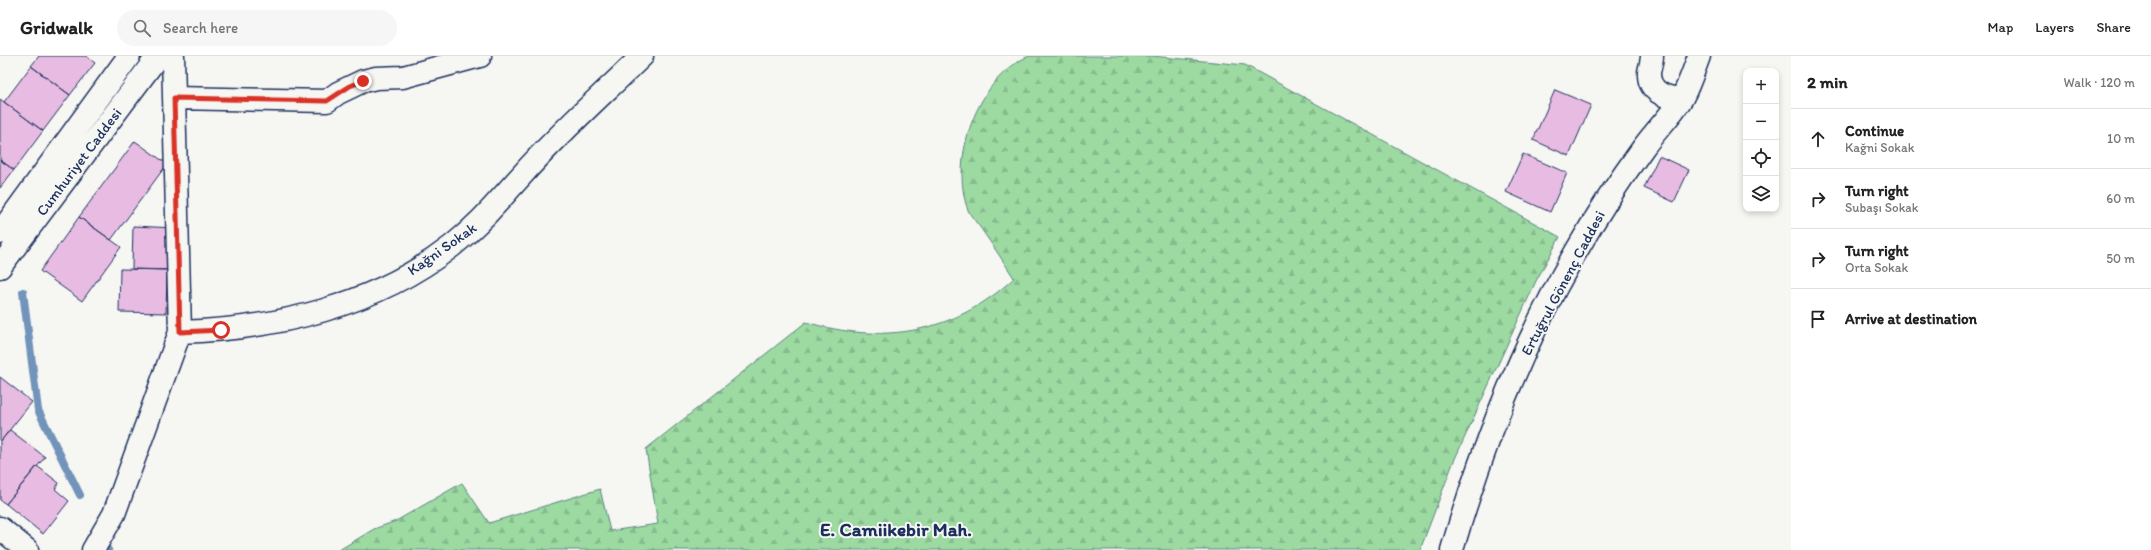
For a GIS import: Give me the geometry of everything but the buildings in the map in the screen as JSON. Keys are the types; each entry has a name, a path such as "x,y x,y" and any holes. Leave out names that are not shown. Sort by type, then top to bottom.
{"street":[{"name":"Cumhuriyet Caddesi","path":"0,233 129,56"},
{"name":"Cumhuriyet Caddesi","path":"0,267 158,56"},
{"path":"93,550 114,514 180,332 173,56"},
{"path":"174,98 327,101 350,86 363,81 376,78 403,77 480,56"},
{"name":"Kağni Sokak","path":"180,332 234,329 301,317 364,296 423,265 451,246 477,225 501,201 522,175 642,56"},
{"path":"1652,56 1649,77 1655,91 1672,99 1682,98"},
{"name":"Ertuğrul Gönenç Caddesi","path":"1452,550 1479,467 1500,411 1524,353 1548,304 1574,255 1607,201 1643,148 1682,98 1700,56"},
{"path":"0,528 27,550"}],"green space":[{"path":"1029,56 1152,56 1245,65 1560,237 1536,281 1453,463 1420,550 339,550 374,529 396,521 462,483 489,523 600,489 610,531 658,524 646,449 806,322 835,329 863,333 890,333 916,330 942,323 967,312 991,297 1014,278 968,210 963,190 962,168 965,145 972,122 982,101 995,82 1011,67"}],"waterway":[{"path":"23,292 38,410 80,495"}],"district":[{"name":"E. Camiikebir Mah.","path":"896,529"}],"route":[{"path":"221,330 180,332 174,98 327,101 350,86 363,81"}]}
